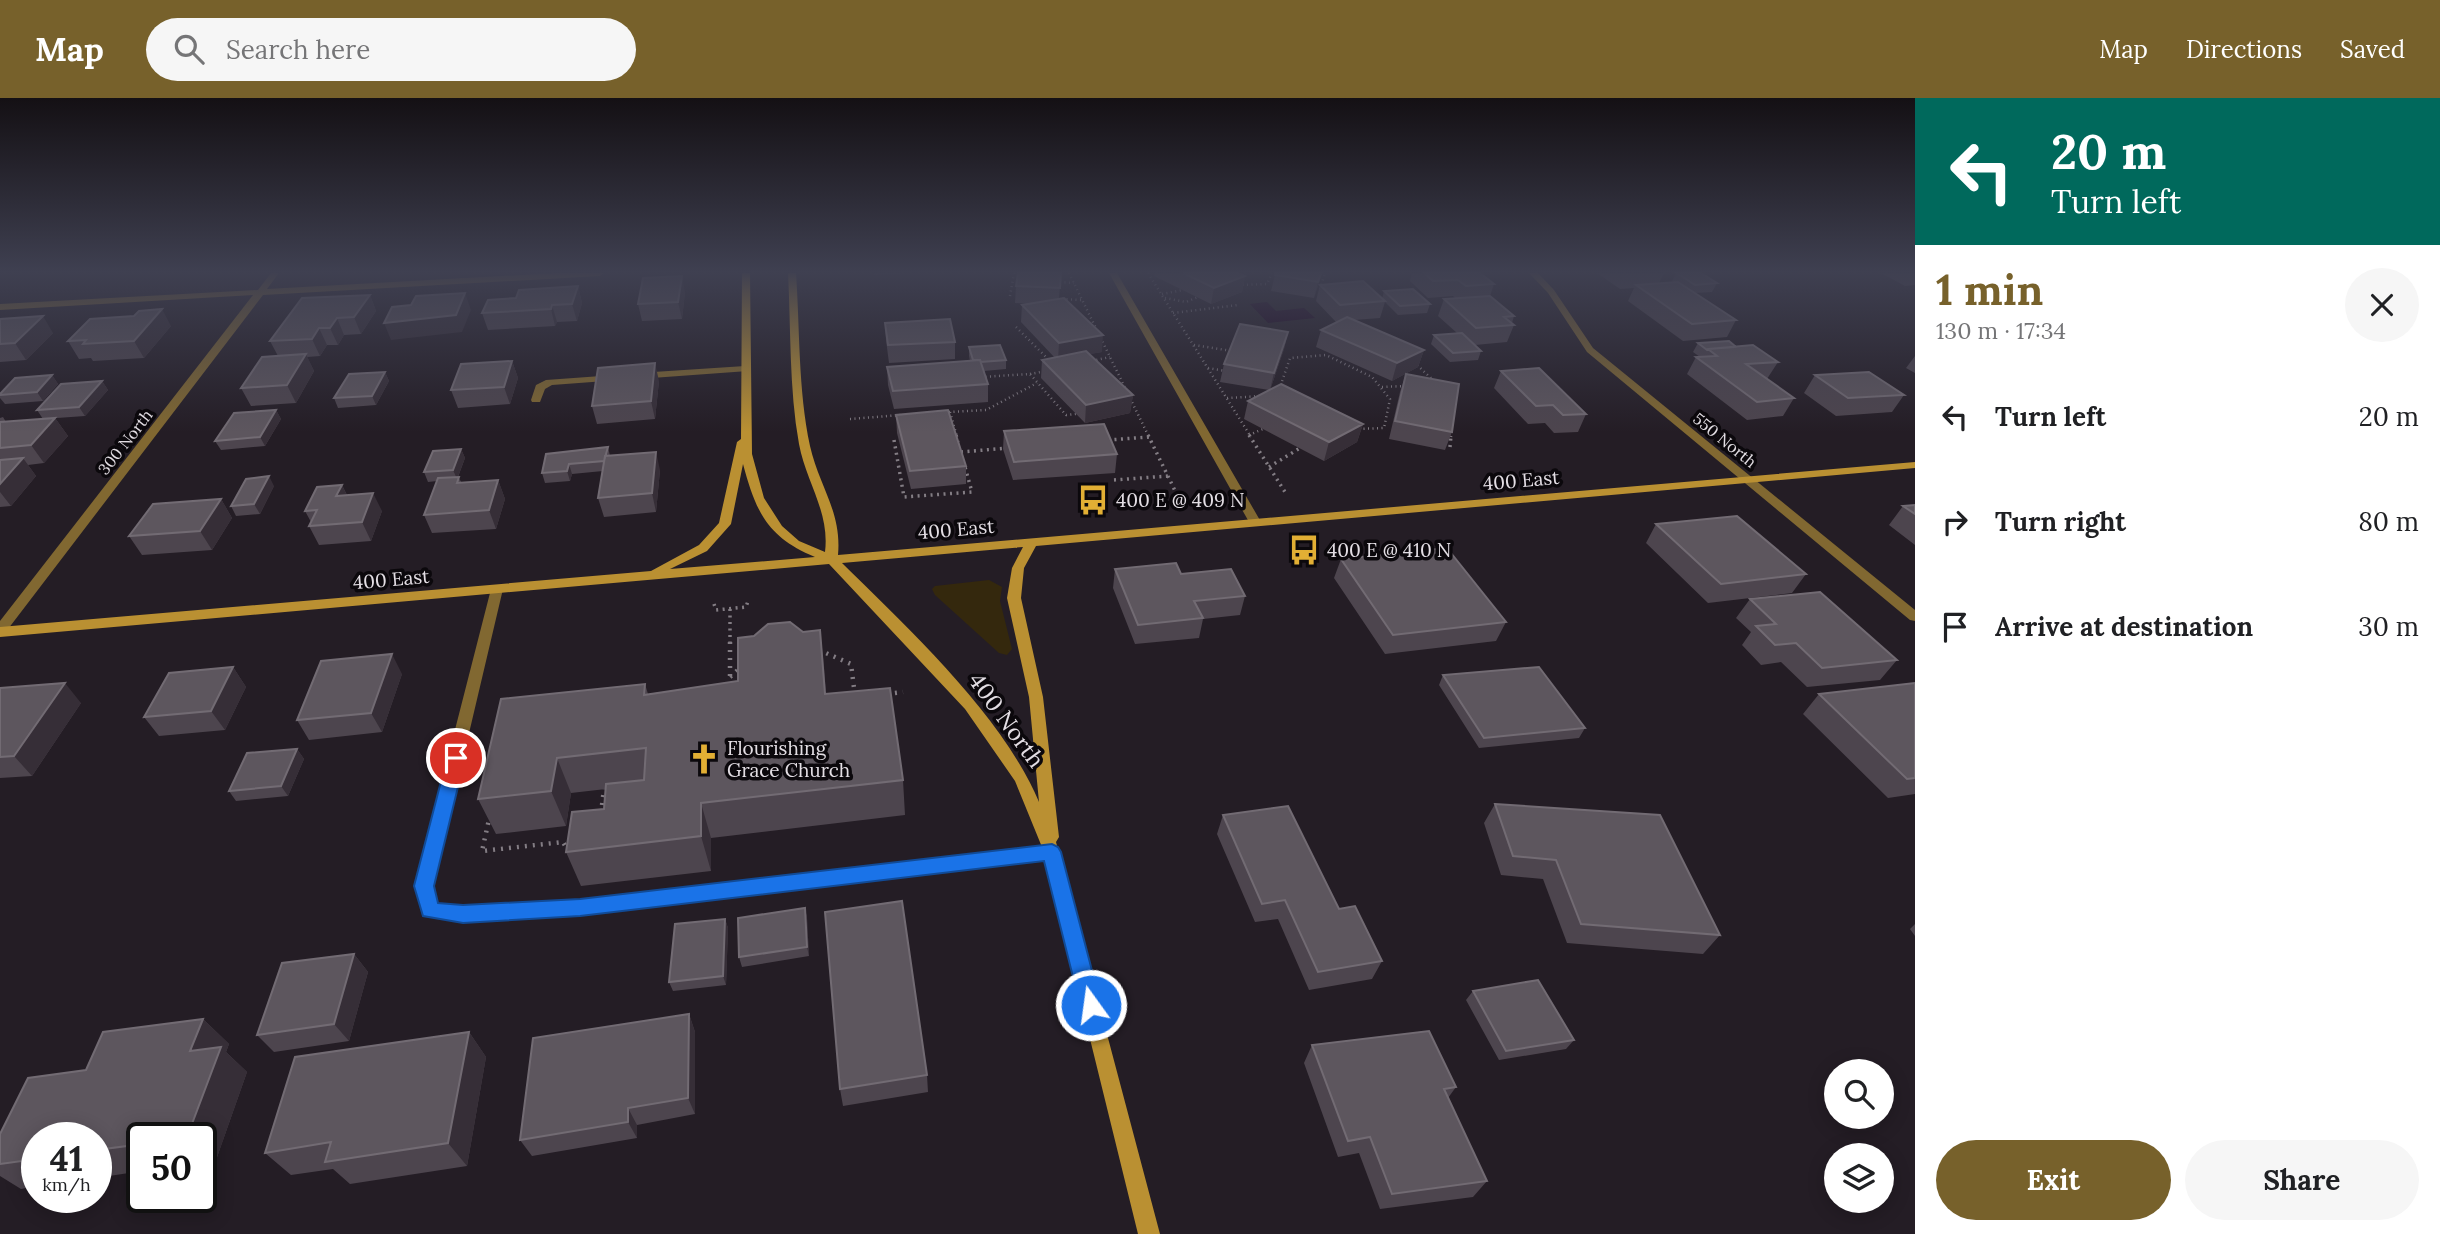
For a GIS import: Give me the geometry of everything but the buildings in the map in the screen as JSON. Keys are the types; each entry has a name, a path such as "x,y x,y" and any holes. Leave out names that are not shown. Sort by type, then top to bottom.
{"main road":[{"name":"400 North","path":"745,326 745,435 749,474 771,523 795,544 831,559 961,695 996,739 1022,779 1052,852 1149,1234"},
{"path":"796,326 803,431 812,472 833,518 835,538 831,559"},
{"path":"639,577 684,559 703,548 720,530 729,512 734,468 745,435"},
{"name":"400 East","path":"0,631 1915,465"},
{"path":"1032,542 1017,568 1014,598 1041,730 1052,852"}],"street":[{"name":"300 North","path":"0,631 234,326"},
{"path":"1143,326 1255,522"},
{"name":"550 North","path":"1572,326 1590,350 1915,617"},
{"path":"536,400 540,387 550,382 745,369"},
{"path":"497,589 424,886 430,910 463,914 580,908 1052,852"}],"path":[{"path":"1095,326 1180,500"},
{"path":"1182,326 1285,492"},
{"path":"980,377 1058,368 1016,327"},
{"path":"1093,343 1102,341"},
{"path":"1194,345 1233,351"},
{"path":"1275,395 1287,394 1281,384 1290,358 1326,355 1372,377 1390,399 1384,428 1356,429"},
{"path":"1084,363 1110,357"},
{"path":"1405,358 1417,364 1436,384 1422,384"},
{"path":"1208,368 1225,371"},
{"path":"1030,373 1066,415 1076,414"},
{"path":"938,413 986,410 1037,383"},
{"path":"1381,387 1408,385"},
{"path":"1227,398 1263,396"},
{"path":"894,440 904,497 972,492 950,412"},
{"path":"850,419 913,415"},
{"path":"1450,446 1452,425"},
{"path":"1250,435 1263,429"},
{"path":"1095,441 1149,437"},
{"path":"961,452 1015,447"},
{"path":"1269,467 1300,448"},
{"path":"1114,480 1168,476"},
{"path":"714,604 716,610 730,609 746,607 748,601"},
{"path":"730,609 730,690"},
{"path":"815,648 851,664 855,697"},
{"path":"730,677 748,661"},
{"path":"879,695 903,692"},
{"path":"845,699 867,696"},
{"path":"600,825 604,789"},
{"path":"491,813 482,851 575,840"},
{"path":"564,842 576,865"}],"shaded area":[{"path":"989,580 1002,587 1000,601 1012,649 1007,655 999,653 935,595 932,589 935,586"}],"place":[{"name":"400 E @ 409 N","path":"1093,500"},
{"name":"400 E @ 410 N","path":"1304,550"},
{"name":"Flourishing Grace Church","path":"704,759"}],"route":[{"path":"456,758 424,886 430,910 463,914 580,908 992,857 1052,852 1091,1005"}]}
